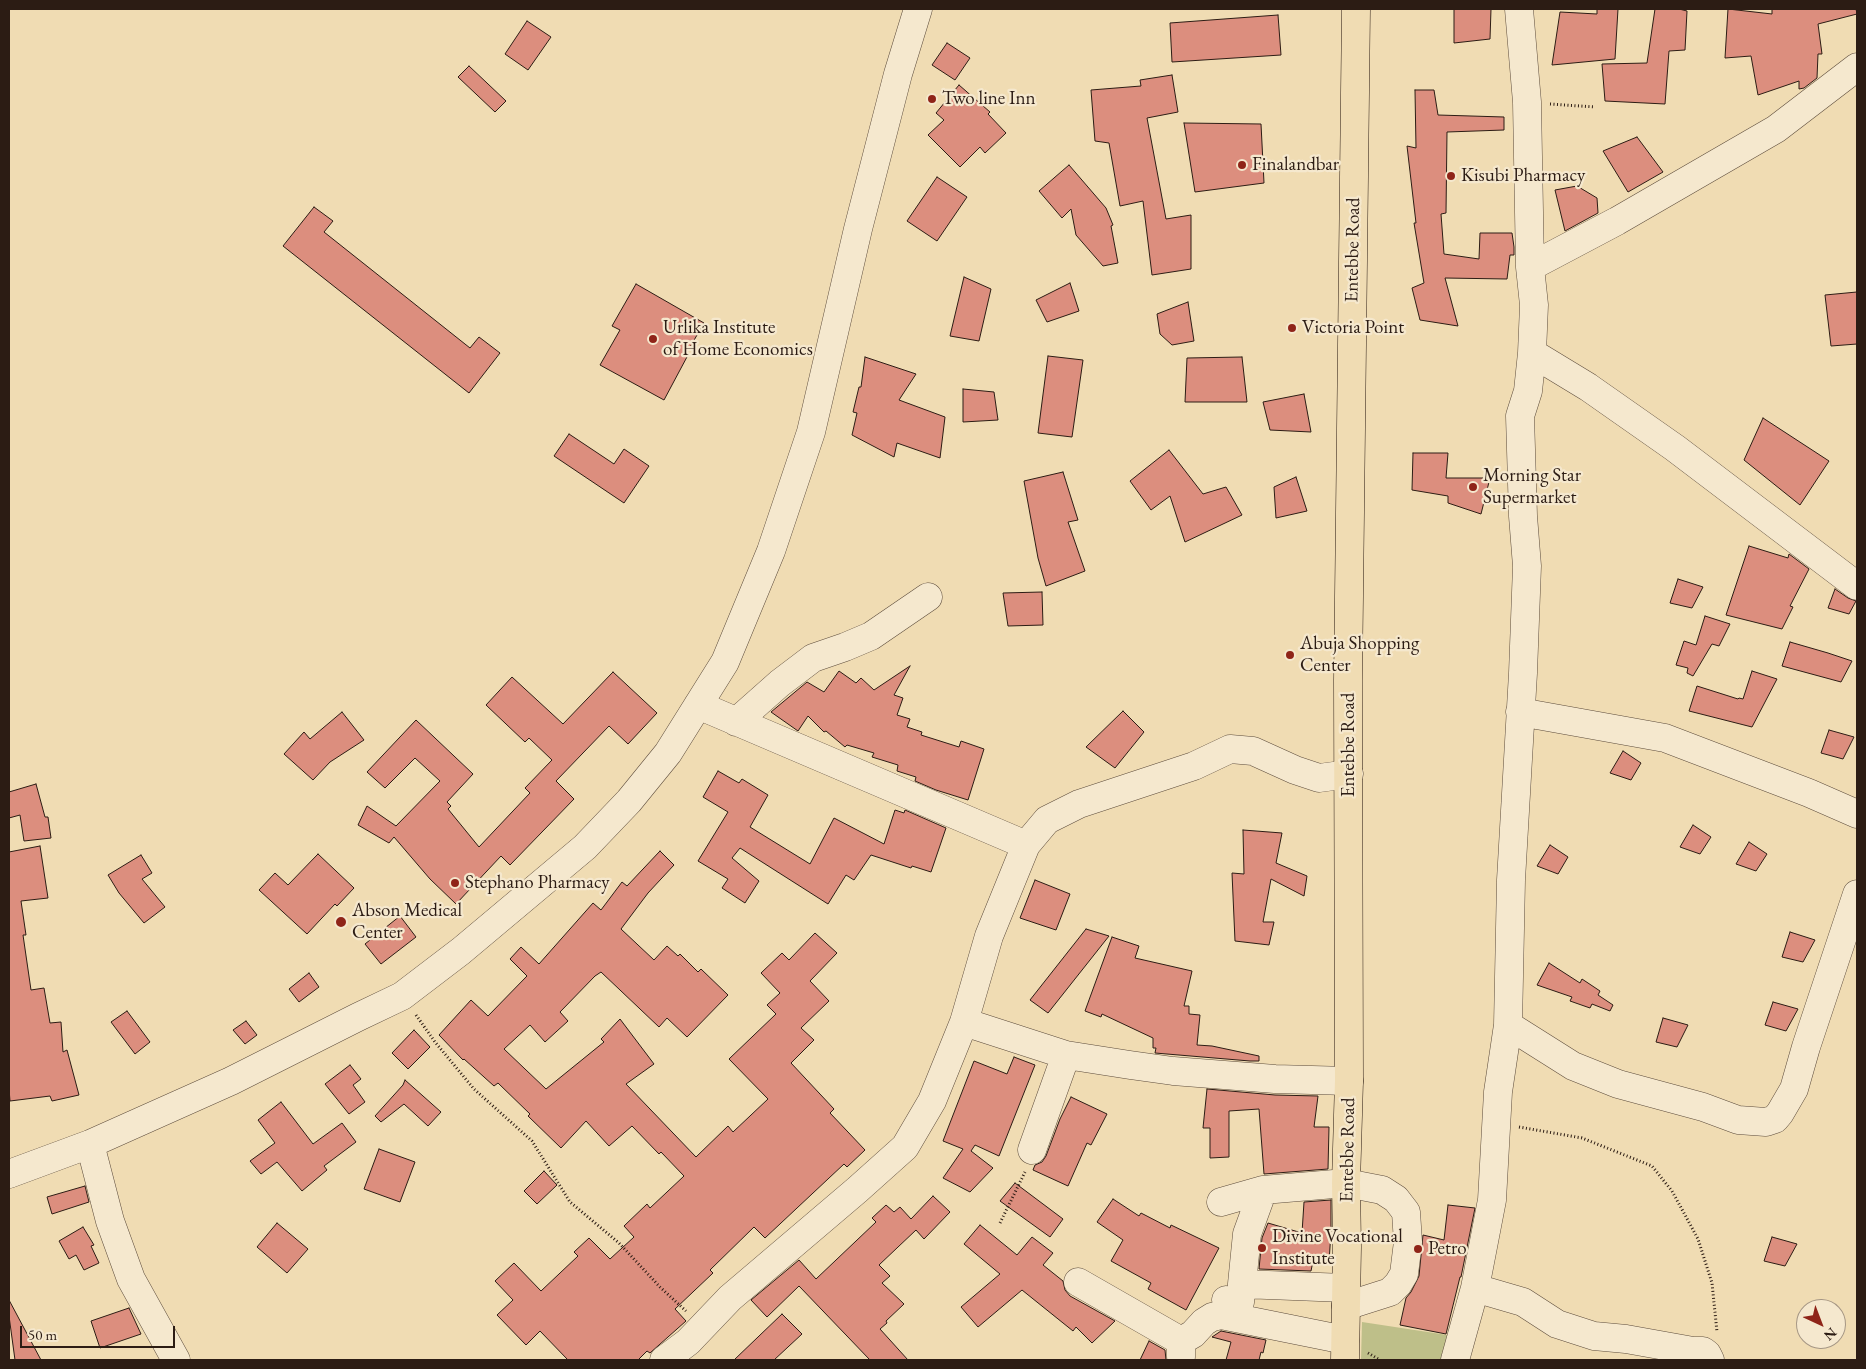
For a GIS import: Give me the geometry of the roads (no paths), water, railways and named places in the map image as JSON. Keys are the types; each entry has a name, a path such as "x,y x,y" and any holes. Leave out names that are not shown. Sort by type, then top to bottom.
{"main road":[{"name":"Entebbe Road","path":"1345,1350 1349,1081 1348,680 1356,9"}],"street":[{"path":"9,1174 90,1144 231,1080 402,996 461,951 585,848 629,800 668,753 726,662 771,551 811,432 858,229 898,74 918,9"},
{"path":"1455,1360 1475,1288 1492,1200 1498,1092 1508,1025 1511,880 1527,566 1523,516 1520,416 1528,391 1534,305 1530,267 1527,102 1519,9"},
{"path":"1530,267 1617,221 1776,129 1857,67"},
{"path":"1532,354 1588,387 1675,448 1857,586"},
{"path":"736,722 780,683 813,658 871,636 928,597"},
{"path":"698,706 1026,845"},
{"path":"1520,712 1664,738 1809,792 1857,814"},
{"path":"664,1360 697,1343 730,1298 905,1147 932,1101 964,1022 989,936 1026,845 1047,820 1064,810 1194,766 1230,749 1253,751 1295,770 1319,778 1349,774"},
{"path":"1508,1025 1573,1066 1618,1084 1703,1107 1738,1120 1766,1122 1775,1119 1794,1089 1857,894"},
{"path":"964,1022 1066,1055 1173,1071 1275,1079 1349,1081"},
{"path":"1032,1150 1066,1055"},
{"path":"90,1144 110,1221 131,1279 176,1360"},
{"path":"1222,1202 1262,1190 1346,1184 1382,1190 1396,1199 1406,1212 1408,1242 1404,1274 1398,1284 1390,1292 1346,1297 1234,1292 1247,1234 1262,1190"},
{"path":"1078,1282 1181,1349 1204,1322 1220,1315 1345,1350"},
{"path":"1475,1288 1523,1302 1557,1324 1594,1336 1703,1351 1709,1357"}],"place":[{"name":"Two line Inn","path":"932,99"},
{"name":"Finalandbar","path":"1242,165"},
{"name":"Kisubi Pharmacy","path":"1451,176"},
{"name":"Victoria Point","path":"1292,328"},
{"name":"Urlika Institute of Home Economics","path":"653,339"},
{"name":"Morning Star Supermarket","path":"1473,487"},
{"name":"Abuja Shopping Center","path":"1290,655"},
{"name":"Stephano Pharmacy","path":"455,883"},
{"name":"Abson Medical Center","path":"341,922"},
{"name":"Divine Vocational Institute","path":"1262,1248"},
{"name":"Petro","path":"1418,1249"}]}
